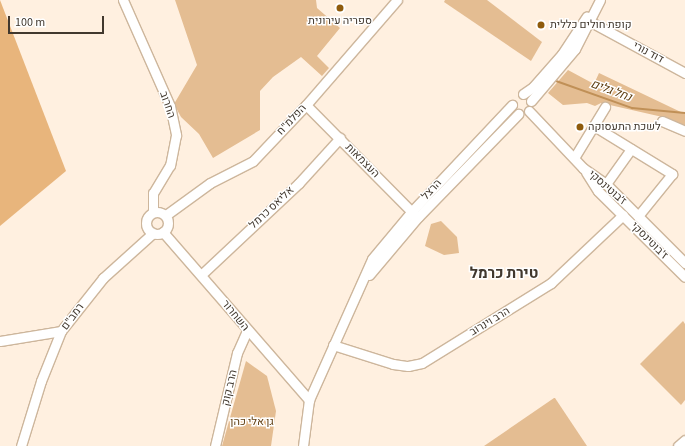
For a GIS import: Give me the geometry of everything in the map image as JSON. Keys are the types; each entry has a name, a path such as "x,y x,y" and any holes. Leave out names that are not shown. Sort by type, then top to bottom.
{"street":[{"name":"החרוב","path":"122,0 170,106 176,135 170,165 153,193 154,212"},
{"name":"הפלמ\"ח","path":"166,215 210,183 252,161 306,105 397,0"},
{"path":"597,1 590,22 575,49 531,101 529,111 518,114 512,105 514,97 523,94 533,87 562,54 597,1"},
{"name":"דוד נורי","path":"590,22 685,73"},
{"path":"523,94 531,101"},
{"name":"העצמאות","path":"306,105 415,214"},
{"name":"הרצל","path":"303,446 309,400 333,345 363,283 415,214 512,105"},
{"path":"574,158 605,107"},
{"name":"ז׳בוטינסקי","path":"529,111 583,168 606,184 685,263"},
{"name":"הרצל","path":"415,214 518,114"},
{"path":"662,121 685,131"},
{"path":"594,126 672,174 638,216"},
{"name":"אליאס כרמל","path":"202,274 299,183 340,138"},
{"path":"606,184 631,149"},
{"name":"ז'בוטינסקי","path":"583,168 598,191 685,277"},
{"path":"154,212 166,215 168,222 163,232 153,233 146,222 154,212"},
{"name":"הרב וינרוב","path":"333,345 393,364 408,366 422,363 551,283 623,215"},
{"name":"השחרור","path":"163,232 202,274 247,331 309,400"},
{"name":"רמב\"ם","path":"21,446 41,381 61,331 103,278 153,233"},
{"path":"0,341 61,331"},
{"name":"הרב קוק","path":"215,446 238,353 247,331"},
{"name":"הרצל","path":"308,446 309,400"},
{"path":"678,446 685,440"}],"green space":[{"path":"175,0 316,0 317,8 340,28 317,56 329,68 322,76 301,57 273,77 260,91 260,130 213,158 199,134 181,117 174,104 197,65"},
{"path":"445,0 487,0 542,42 531,61 444,2"},
{"path":"568,70 594,84 599,73 685,114 685,126 667,118 601,103 595,106 587,103 563,105 548,93"},
{"path":"441,221 457,237 459,253 444,255 425,246 431,224"},
{"path":"683,321 685,324 685,400 681,405 640,364"},
{"name":"גן אלי כהן","path":"246,361 267,376 276,411 271,446 222,446"},
{"path":"554,398 587,446 484,446"}],"shaded area":[{"path":"0,0 66,171 0,226"}],"waterway":[{"name":"נחל גלים","path":"556,81 632,108 685,113"}],"place":[{"name":"ספריה עירונית","path":"340,8"},
{"name":"קופת חולים כללית","path":"541,25"},
{"name":"לשכת התעסוקה","path":"580,127"}],"district":[{"name":"טירת כרמל","path":"504,274"}]}
